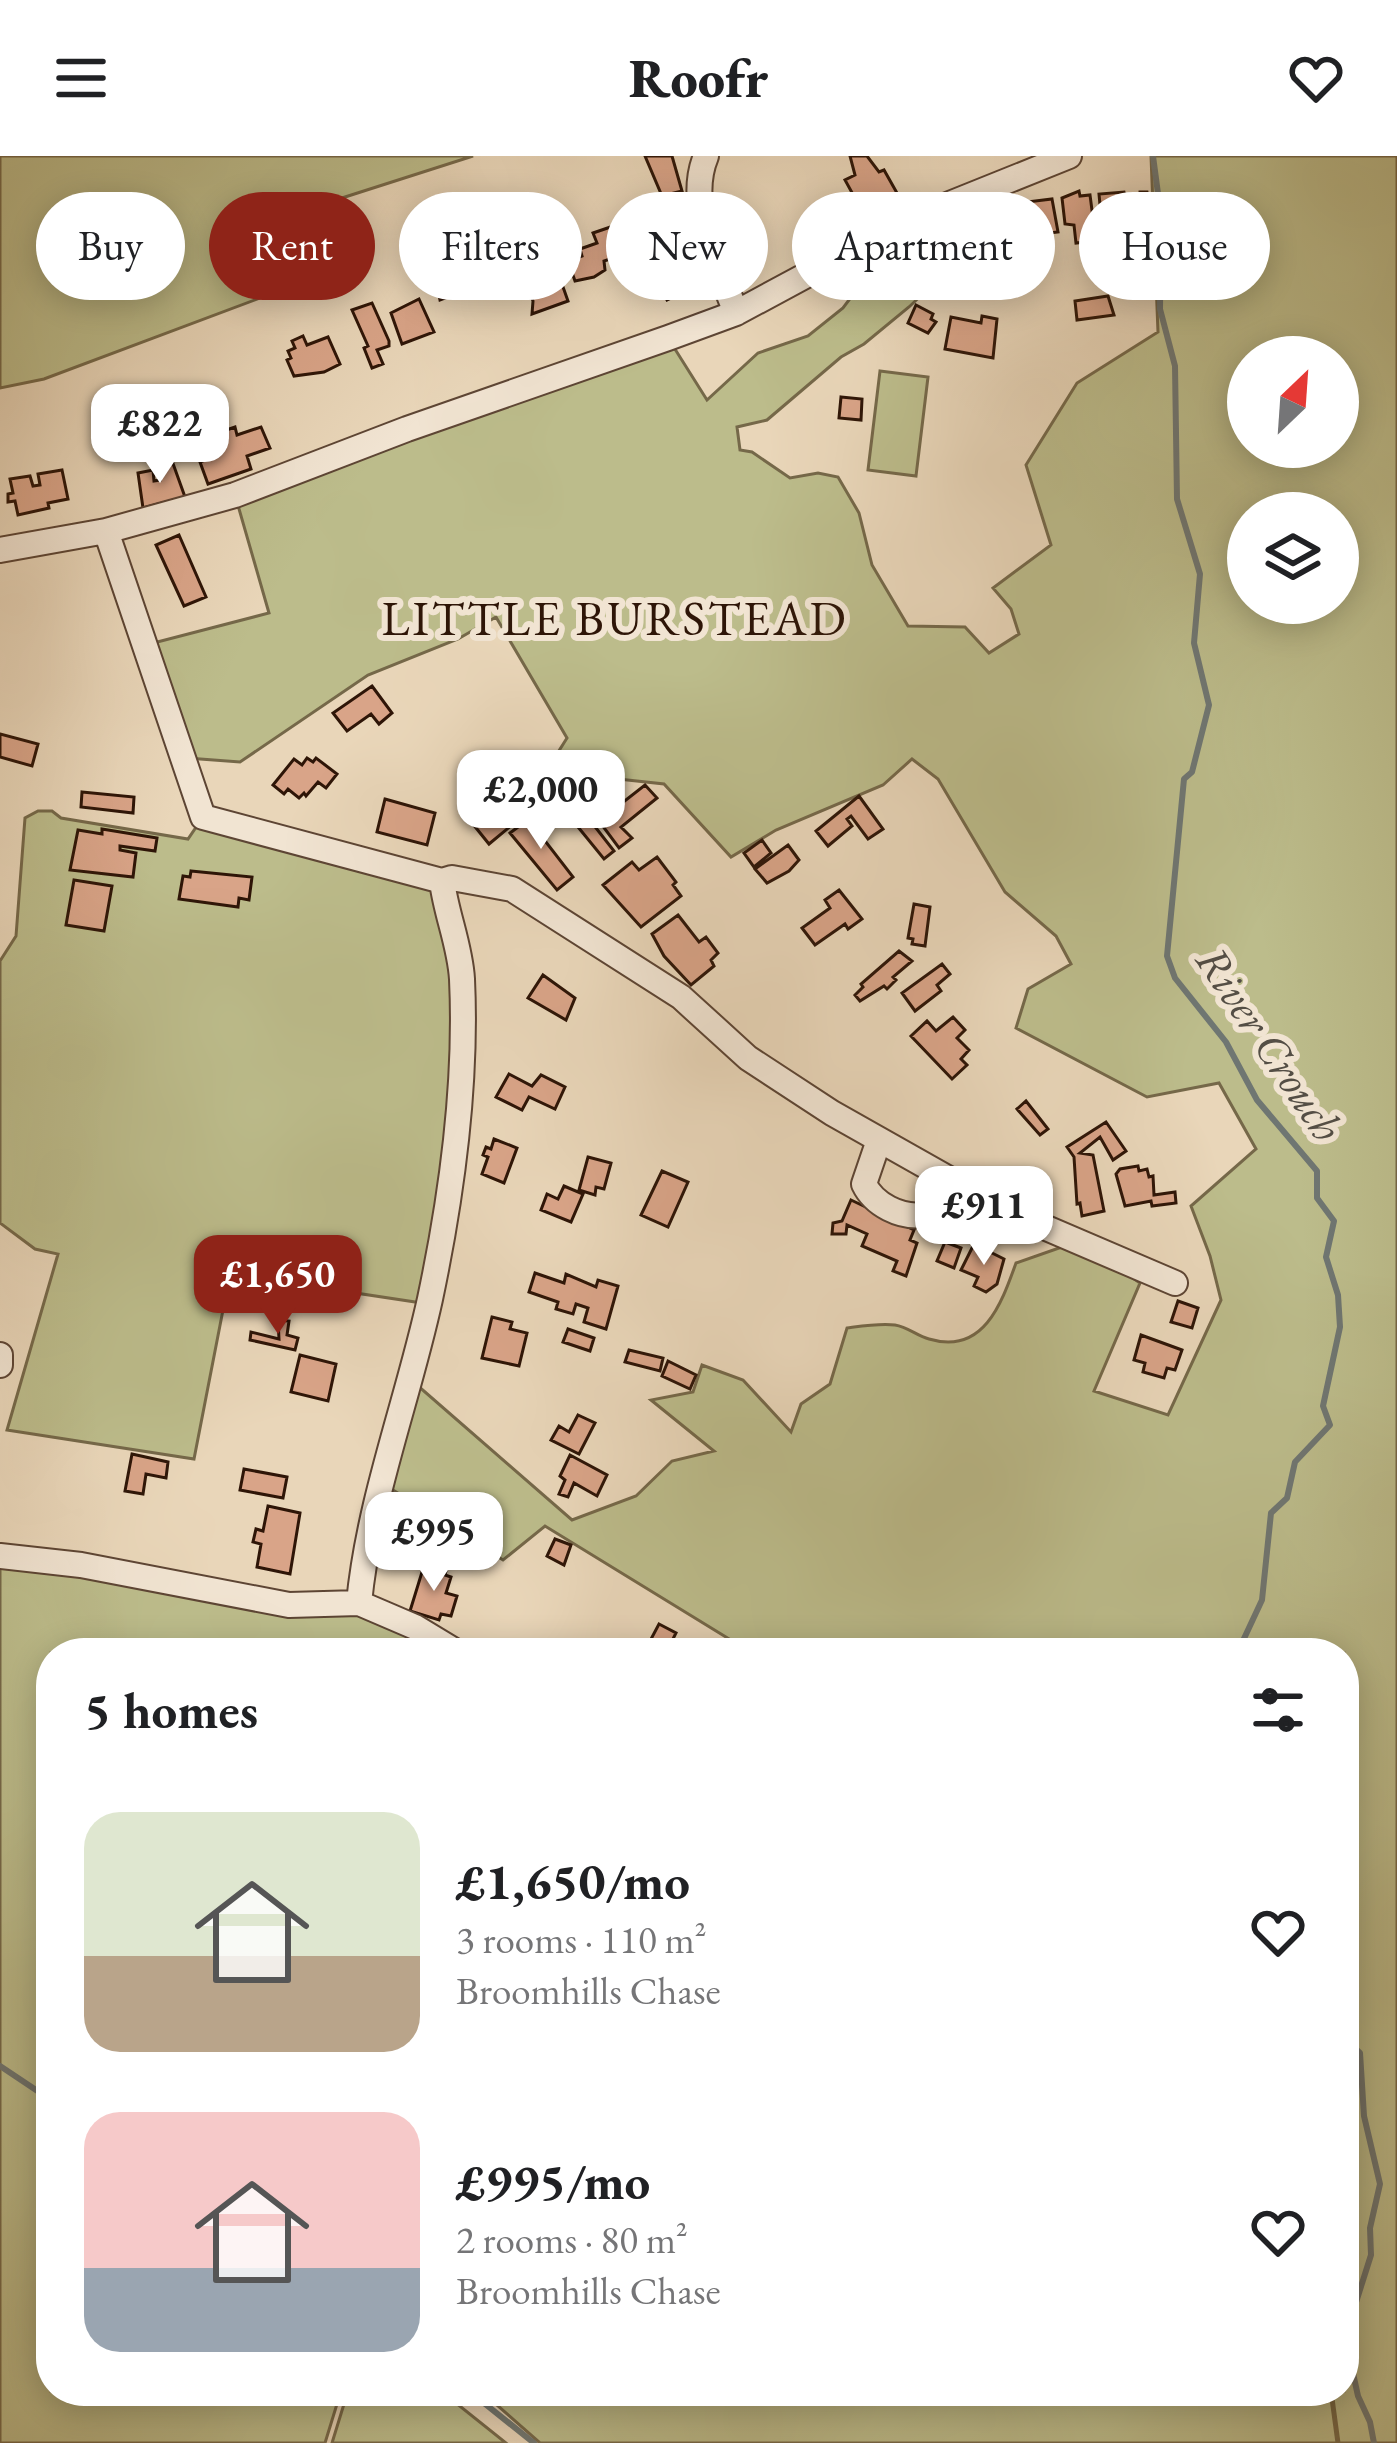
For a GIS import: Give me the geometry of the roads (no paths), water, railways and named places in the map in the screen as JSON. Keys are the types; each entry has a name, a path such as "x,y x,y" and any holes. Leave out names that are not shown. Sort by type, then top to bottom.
{"street":[{"path":"706,156 698,174 700,211 736,313"},
{"path":"0,550 106,531 235,495 736,313 905,222 1070,156"},
{"path":"106,531 203,817 442,880 512,889 682,997 748,1058 952,1184 1175,1283"},
{"path":"359,1603 367,1544 430,1298 461,1098 462,980 458,938 442,880"},
{"path":"879,1140 864,1176 868,1193 877,1201 916,1216 933,1207 952,1184"},
{"path":"0,1354 0,1365"},
{"path":"0,1556 81,1565 289,1605 359,1603 433,1638"}],"waterway":[{"name":"River Crouch","path":"1153,156 1161,216 1160,309 1175,366 1177,499 1200,574 1194,643 1209,705 1192,772 1184,779 1167,956 1175,978 1226,1042 1257,1100 1317,1171 1317,1198 1334,1221 1326,1257 1338,1295 1340,1327 1323,1406 1330,1425 1295,1462 1287,1498 1271,1513 1262,1600 1244,1638"},
{"name":"River Crouch","path":"1359,2052 1364,2116 1380,2184 1370,2228 1371,2255 1359,2293"},
{"path":"0,2066 36,2090"},
{"name":"River Crouch","path":"1359,2398 1374,2443"},
{"path":"488,2406 534,2443"}],"district":[{"name":"LITTLE BURSTEAD","path":"615,618"}]}
